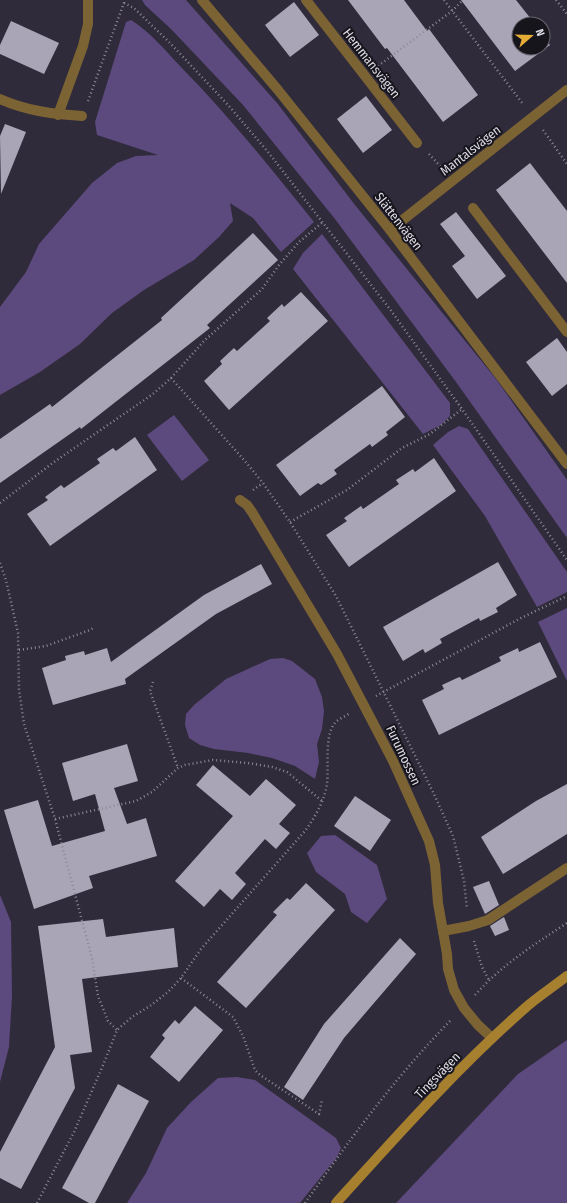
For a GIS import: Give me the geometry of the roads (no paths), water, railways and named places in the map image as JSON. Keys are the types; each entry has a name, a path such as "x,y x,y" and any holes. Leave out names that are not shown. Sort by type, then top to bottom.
{"street":[{"path":"58,114 83,46 88,24 88,0"},
{"name":"Slättenvägen","path":"202,0 278,90 390,230 567,464"},
{"name":"Hemmansvägen","path":"306,0 417,143"},
{"name":"Mantalsvägen","path":"390,230 567,90"},
{"path":"0,99 18,107 58,114 82,116"},
{"path":"473,208 567,332"},
{"name":"Furumossen","path":"240,500 247,505 252,512 337,654 393,760 429,841 435,865 438,903 448,954 448,969 454,990 464,1008 478,1025 492,1038"},
{"path":"443,932 488,920 567,868"},
{"name":"Tingsvägen","path":"336,1203 492,1038 525,1008 567,976"}]}
